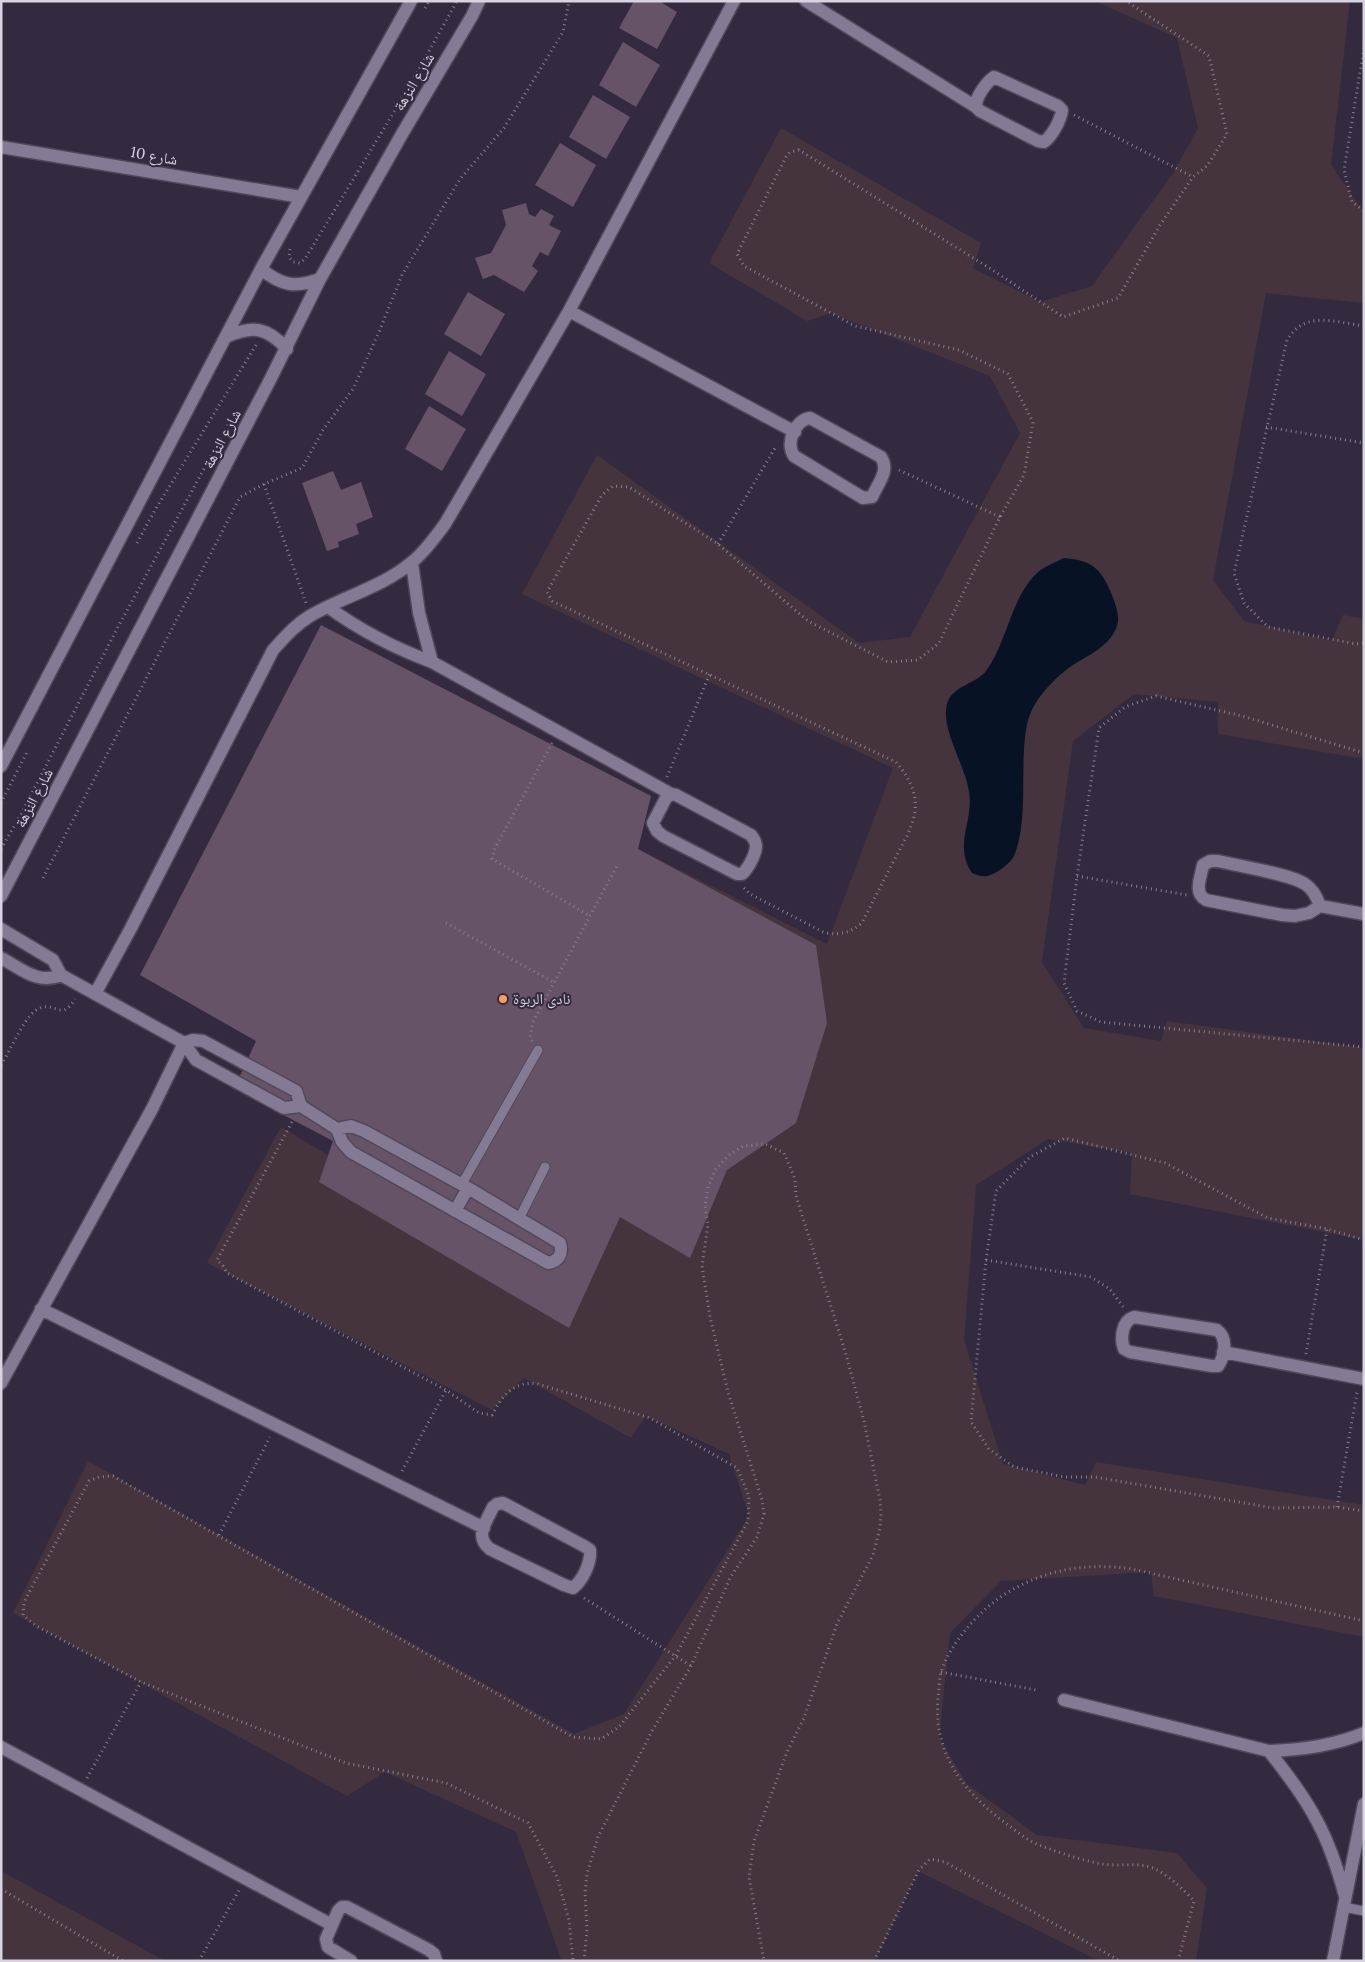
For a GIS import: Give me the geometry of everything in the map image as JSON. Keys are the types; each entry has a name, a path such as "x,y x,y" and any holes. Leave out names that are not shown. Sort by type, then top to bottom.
{"street":[{"path":"1,766 262,268 410,1"},
{"name":"شارع النزهة","path":"1,896 287,349 320,279 479,1"},
{"path":"95,994 132,928 274,650 290,631 310,616 371,587 412,563 445,524 569,311 734,1"},
{"path":"806,1 980,111 1044,142 1048,139 1062,115 1062,110 1058,106 994,77 976,102 976,107"},
{"name":"شارع 10","path":"1,147 301,197"},
{"path":"262,268 274,279 289,284 305,285 320,279"},
{"path":"569,311 791,430"},
{"path":"226,338 241,330 259,329 275,336 287,349"},
{"path":"810,418 881,457 885,463 885,470 872,497 863,498 794,456 790,450 789,443 791,430 804,419 810,418"},
{"path":"412,563 419,613 432,662"},
{"path":"328,608 377,639 404,652 432,662 666,792 676,795 751,835 756,847 746,871 742,874 737,874 663,836 653,823 666,798 666,792"},
{"path":"1320,906 1315,893 1304,883 1291,878 1218,861 1210,861 1203,865 1198,892 1201,898 1206,900 1282,915 1295,916 1309,913 1320,906 1364,914"},
{"path":"1,929 53,960 61,975 184,1043 196,1060 284,1108 301,1106 337,1129 342,1142 352,1152 548,1263 554,1262 560,1257 562,1250 560,1243 465,1186 364,1131 351,1126 337,1129"},
{"path":"1,958 39,978 51,979 61,975"},
{"path":"1,1383 152,1109 184,1043 193,1040 203,1041 296,1090 301,1106"},
{"path":"455,1211 465,1186"},
{"path":"41,1309 484,1528"},
{"path":"1134,1317 1217,1330 1222,1334 1224,1341 1223,1352 1218,1366 1212,1366 1130,1352 1124,1349 1122,1343 1124,1323 1134,1317"},
{"path":"1223,1352 1362,1378"},
{"path":"497,1504 503,1504 590,1550 590,1559 579,1583 573,1588 564,1585 490,1549 483,1543 481,1535 493,1507 497,1504"},
{"path":"1064,1700 1269,1751 1325,1746 1364,1734"},
{"path":"1,1747 332,1926"},
{"path":"1269,1751 1296,1786 1317,1820 1334,1857 1344,1902"},
{"path":"1333,1961 1364,1804"},
{"path":"351,1961 328,1947 326,1939 338,1911 342,1907 347,1907 429,1950 434,1954 436,1961"}],"lane":[{"path":"465,1186 538,1050"},
{"path":"520,1219 545,1166"},
{"path":"1344,1902 1364,1911"}],"path":[{"path":"290,250 289,257 293,262 300,263 305,259 409,88 457,1"},
{"path":"43,878 240,497 264,484 302,468 323,430 353,389 402,275 460,179 504,128 563,32 569,1"},
{"path":"1364,48 1344,170 1352,202 1364,211"},
{"path":"1058,106 1193,177"},
{"path":"1364,326 1318,320 1308,321 1292,332 1286,340 1234,573 1244,603 1268,627 1356,644 1364,643"},
{"path":"134,547 258,342"},
{"path":"1,849 26,806 118,628 230,420"},
{"path":"1266,427 1364,443"},
{"path":"718,544 791,430"},
{"path":"885,463 1000,517"},
{"path":"264,484 310,616"},
{"path":"666,792 710,673"},
{"path":"1364,753 1242,716 1156,696 1125,707 1099,728 1077,876 1064,983 1077,1011 1101,1022 1364,1047"},
{"path":"558,732 495,848 492,859 590,916"},
{"path":"1,803 31,744"},
{"path":"538,1050 530,1037 534,1022 618,864"},
{"path":"1077,876 1201,898"},
{"path":"446,923 555,983"},
{"path":"1,1065 29,1017 36,1010 45,1007 61,1010 69,1008 82,987"},
{"path":"301,1106 217,1260 227,1273 446,1390 479,1413 492,1416 501,1398 508,1390 523,1384 538,1384 650,1418 737,1468 749,1496 748,1521 676,1655 619,1727 601,1739 573,1737 113,1476 99,1477 89,1481 24,1602 23,1615 36,1626 141,1682 346,1762 446,1783 528,1822 556,1877 569,1920 573,1961"},
{"path":"584,1961 587,1930 585,1893 587,1874 598,1837 652,1731 691,1666 730,1578 757,1537 764,1514 752,1465 728,1392 710,1317 702,1266 708,1224 705,1206 708,1187 715,1170 728,1156 743,1146 766,1144 784,1153 795,1179 798,1204 845,1351 864,1421 880,1500 881,1514 874,1555 837,1624 804,1718 787,1752 754,1841 749,1877 764,1961"},
{"path":"1304,1367 1327,1229"},
{"path":"986,1260 1090,1277 1110,1289 1118,1298 1128,1319"},
{"path":"1337,1507 1362,1378"},
{"path":"395,1484 446,1390"},
{"path":"219,1535 276,1426"},
{"path":"564,1585 691,1666"},
{"path":"941,1672 1036,1690"},
{"path":"80,1790 141,1682"},
{"path":"874,1961 919,1870 930,1859 945,1862 1120,1961"},
{"path":"199,1961 246,1879"},
{"path":"1,1889 123,1961"}],"shaded area":[{"path":"1095,1 1350,1 1331,165 1364,212 1364,303 1266,293 1213,580 1244,621 1332,641 1343,615 1364,619 1364,759 1218,734 1218,702 1134,694 1073,741 1042,962 1084,1028 1161,1041 1167,1021 1364,1048 1364,1240 1130,1194 1132,1153 1048,1139 976,1185 964,1340 1003,1464 1085,1485 1096,1462 1364,1505 1364,1637 1154,1596 1151,1572 1001,1581 950,1633 939,1738 967,1784 1037,1835 1177,1853 1207,1888 1196,1961 1099,1961 918,1871 875,1961 560,1961 561,1959 516,1832 385,1772 347,1796 13,1613 88,1461 574,1734 624,1714 749,1516 729,1454 646,1416 631,1438 524,1378 492,1410 207,1263 281,1127 343,1164 622,841 827,944 893,768 522,594 597,455 859,643 910,637 1020,433 990,376 831,313 807,321 709,263 781,128 981,243 973,268 1040,302 1092,286 1173,173 1198,128 1177,38"},
{"path":"1,1871 165,1961 1,1961"}],"water":[{"path":"1064,558 1085,562 1096,568 1100,573 1108,586 1116,606 1117,626 1108,641 1060,675 1043,692 1034,706 1028,720 1025,736 1023,807 1019,841 1014,856 1006,865 991,875 980,876 972,873 964,852 970,803 969,792 949,734 946,711 948,701 960,688 977,679 986,671 999,648 1019,598 1034,576 1044,568"}],"building":[{"path":"634,1 659,1 677,12 657,49 619,28"},
{"path":"623,42 660,65 636,107 599,85"},
{"path":"593,95 630,117 606,159 569,137"},
{"path":"560,143 596,165 573,207 535,185"},
{"path":"526,203 529,214 535,217 541,209 554,216 549,225 561,231 548,256 540,252 532,266 538,271 524,292 494,275 483,279 475,258 491,253 506,225 502,210"},
{"path":"468,292 505,314 481,356 444,334"},
{"path":"449,351 486,374 462,416 425,394"},
{"path":"429,406 466,429 442,471 405,449"},
{"path":"333,471 341,490 361,482 373,517 356,524 359,534 338,542 339,547 327,551 302,483"},
{"name":"نادى الربوة","path":"321,625 651,796 638,849 816,945 827,1023 796,1123 727,1170 690,1258 620,1217 569,1328 319,1182 333,1141 234,1089 256,1041 140,975"}],"place":[{"name":"نادى الربوة","path":"503,999"}]}
